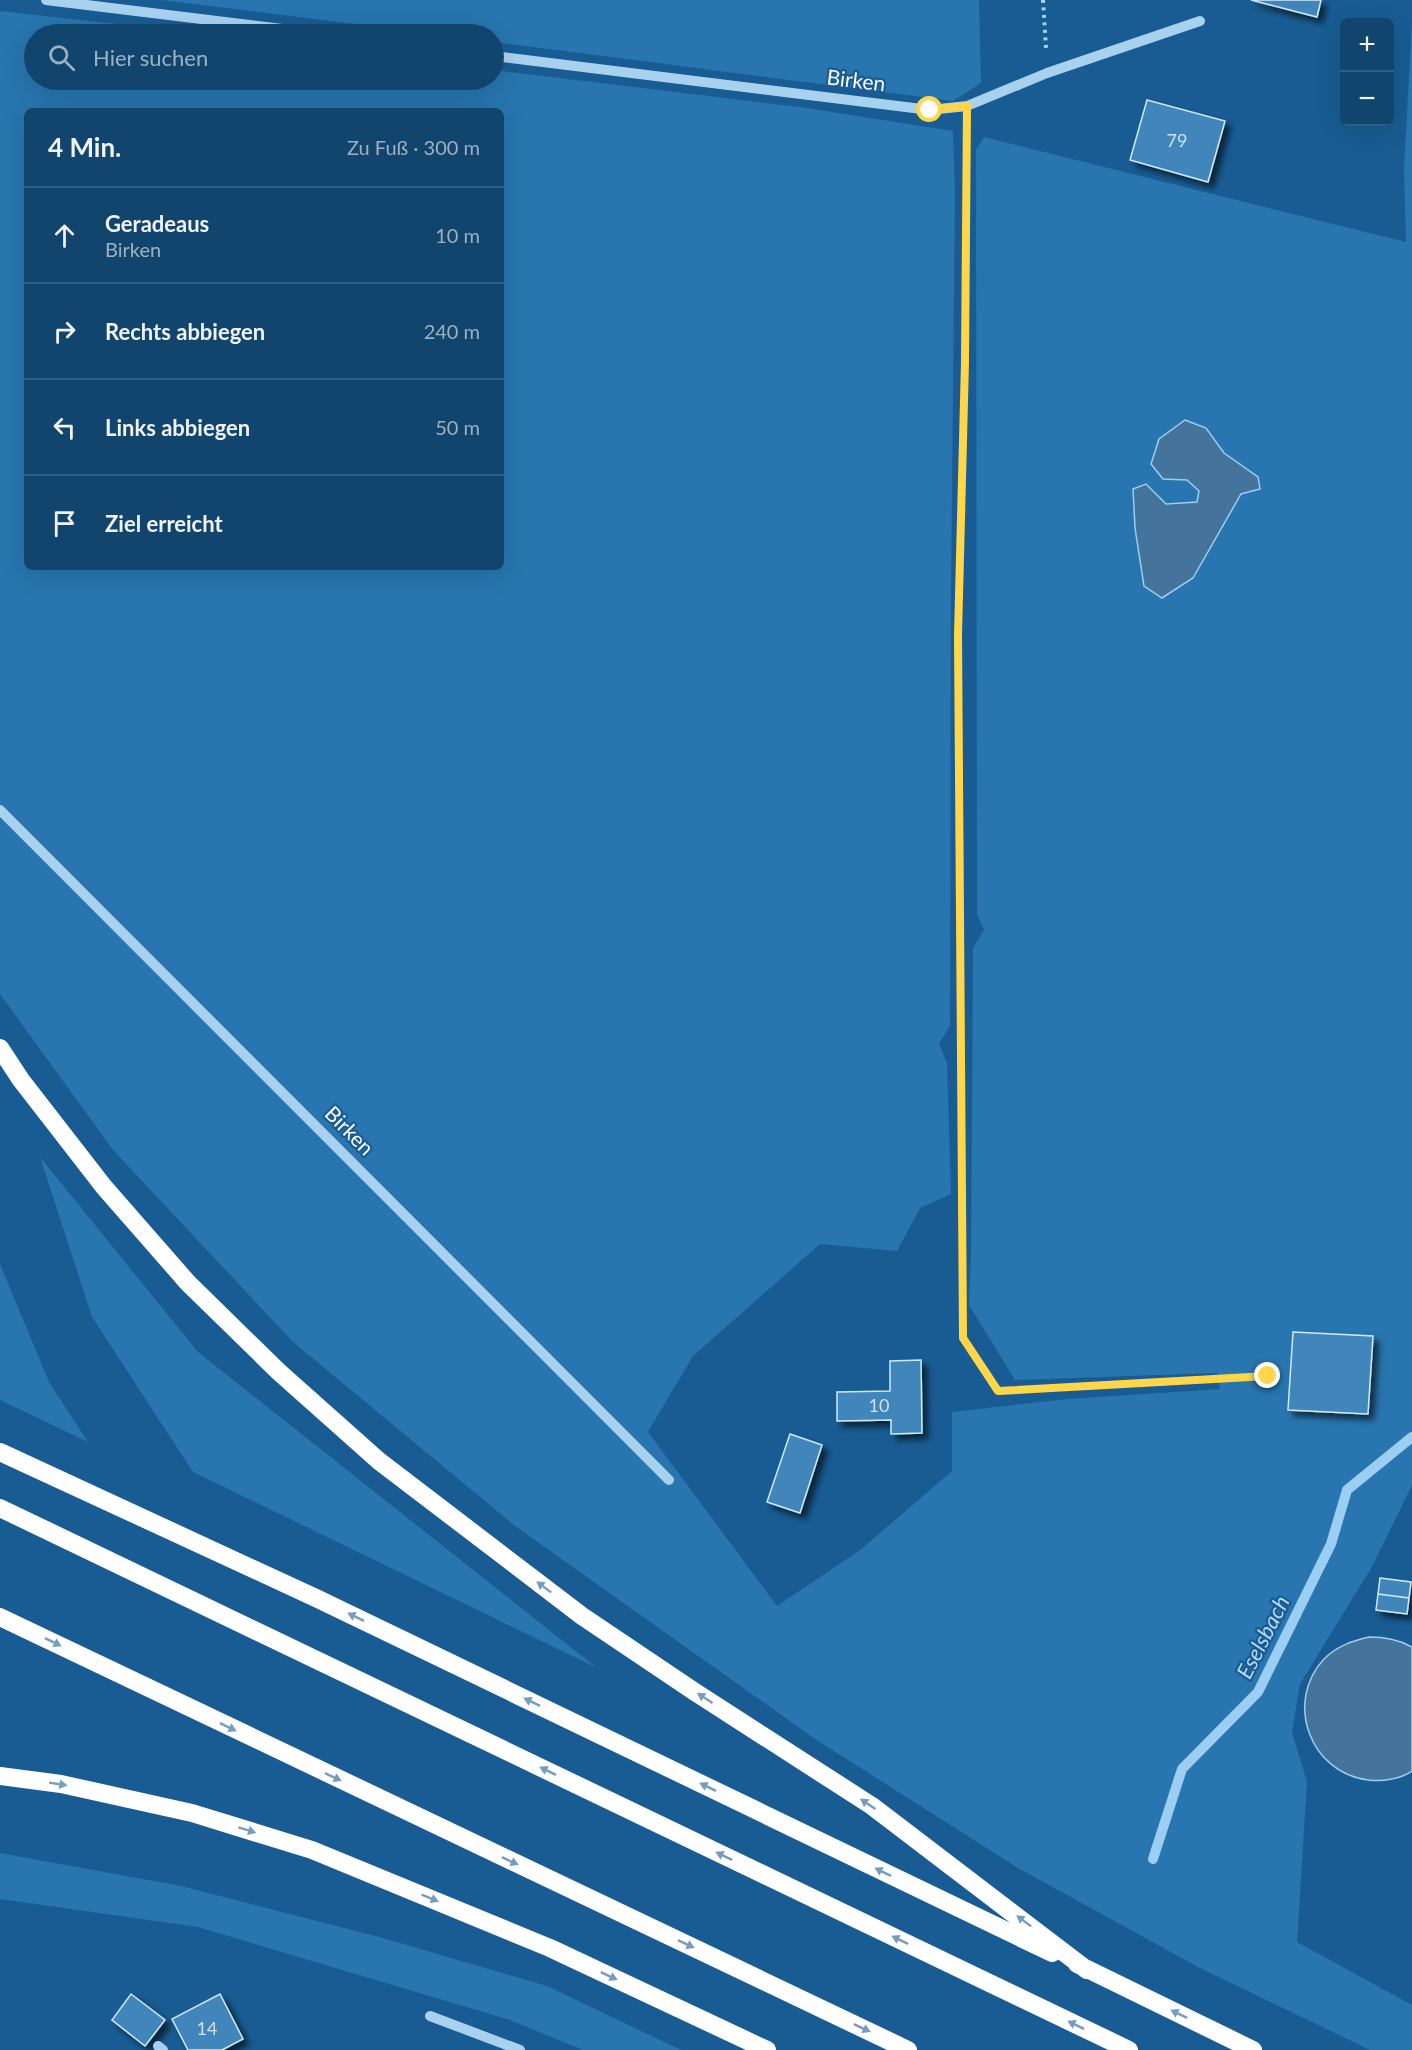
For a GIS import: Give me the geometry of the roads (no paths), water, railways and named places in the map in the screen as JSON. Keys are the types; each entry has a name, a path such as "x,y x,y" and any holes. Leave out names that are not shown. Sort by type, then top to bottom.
{"highway":[{"path":"0,1048 21,1080 104,1187 188,1283 279,1372 379,1461 582,1616 872,1806 1088,1970"},
{"path":"0,1452 318,1599 1253,2050"},
{"path":"0,1508 1128,2050"},
{"path":"0,1617 908,2050"},
{"path":"0,1776 62,1784 192,1813 312,1850 550,1948 766,2050"}],"street":[{"path":"46,0 242,24"},
{"name":"Birken","path":"504,57 930,110 967,106 1047,73 1200,21"},
{"name":"Birken","path":"0,810 669,1480"},
{"path":"430,2016 520,2050"}],"waterway":[{"name":"Eselsbach","path":"1153,1859 1182,1769 1258,1692 1331,1544 1347,1490 1412,1437"}]}
